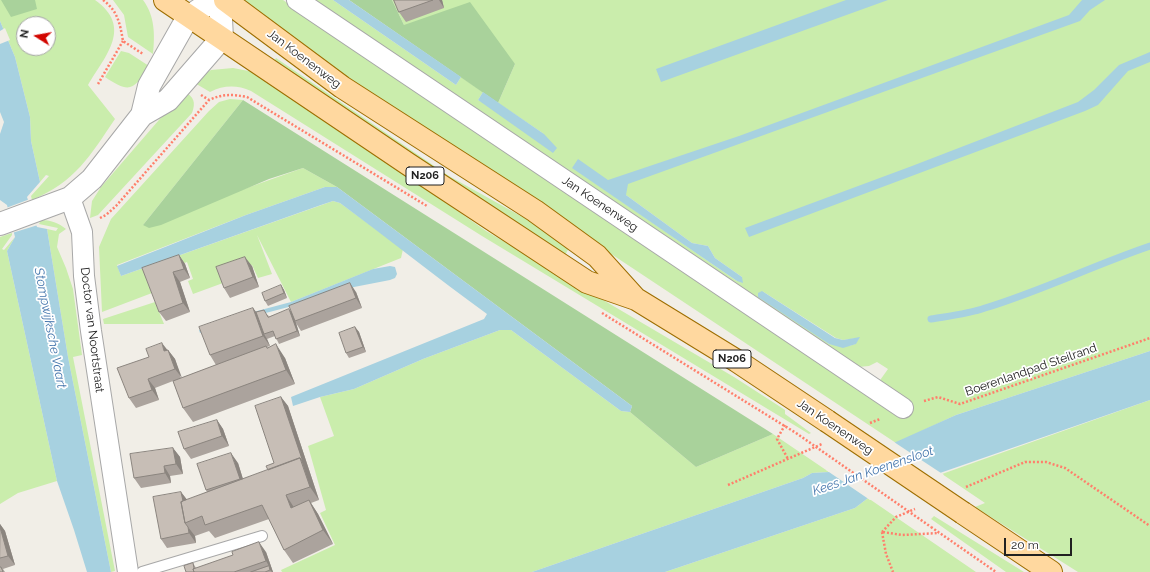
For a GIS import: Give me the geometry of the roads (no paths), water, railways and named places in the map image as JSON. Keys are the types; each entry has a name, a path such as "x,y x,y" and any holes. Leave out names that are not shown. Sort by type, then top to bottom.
{"main road":[{"name":"N206","path":"165,0 222,38"},
{"name":"Jan Koenenweg","path":"225,0 342,87 535,211 597,256 636,299"},
{"name":"Jan Koenenweg","path":"222,38 408,164 587,282 636,299 737,361 1051,572"}],"street":[{"path":"142,116 149,86 188,16 214,0"},
{"path":"4,222 70,198 92,178 142,116 168,100 222,38 220,0"},
{"name":"Jan Koenenweg","path":"297,0 910,406"},
{"name":"Doctor van Noortstraat","path":"70,198 82,232 84,276 91,331 128,572"}],"lane":[{"path":"142,572 262,536"}],"water":[{"path":"333,0 349,0 461,77 456,85"},
{"path":"846,0 888,0 661,82 656,69"},
{"path":"1082,0 1105,0 1090,10 1080,21 628,184 626,195 692,243 708,246 715,258 742,277 743,283 737,281 572,168 578,159 608,180 739,136 1069,15"},
{"name":"Stompwijksche Vaart","path":"0,21 15,57 30,117 31,141 40,182 27,197 37,227 47,229 68,357 111,572 87,572 57,481 7,251 15,237 7,205 0,200 0,134 4,122 0,112"},
{"path":"1150,52 1150,62 1128,71 1098,105 1085,111 749,237 745,228 1078,102 1094,90 1119,65"},
{"path":"483,92 544,134 557,148 553,153 478,100"},
{"path":"325,187 337,187 632,406 630,412 621,411 511,330 500,330 423,359 354,389 320,397 293,406 291,397 484,319 487,314 340,203 333,201 121,276 117,266 246,215"},
{"path":"390,266 395,267 397,274 395,278 390,280 354,287 319,299 239,320 200,333 199,330 242,315 291,302 373,269"},
{"path":"762,291 835,338 843,340 860,337 856,344 843,348 829,344 758,297 758,293"},
{"name":"Kees Jan Koenensloot","path":"1150,351 1150,400 868,498 855,508 665,572 532,572 803,478 812,473 829,472 956,415"}],"waterway":[{"path":"931,319 972,312 1006,301 1150,246"}]}
